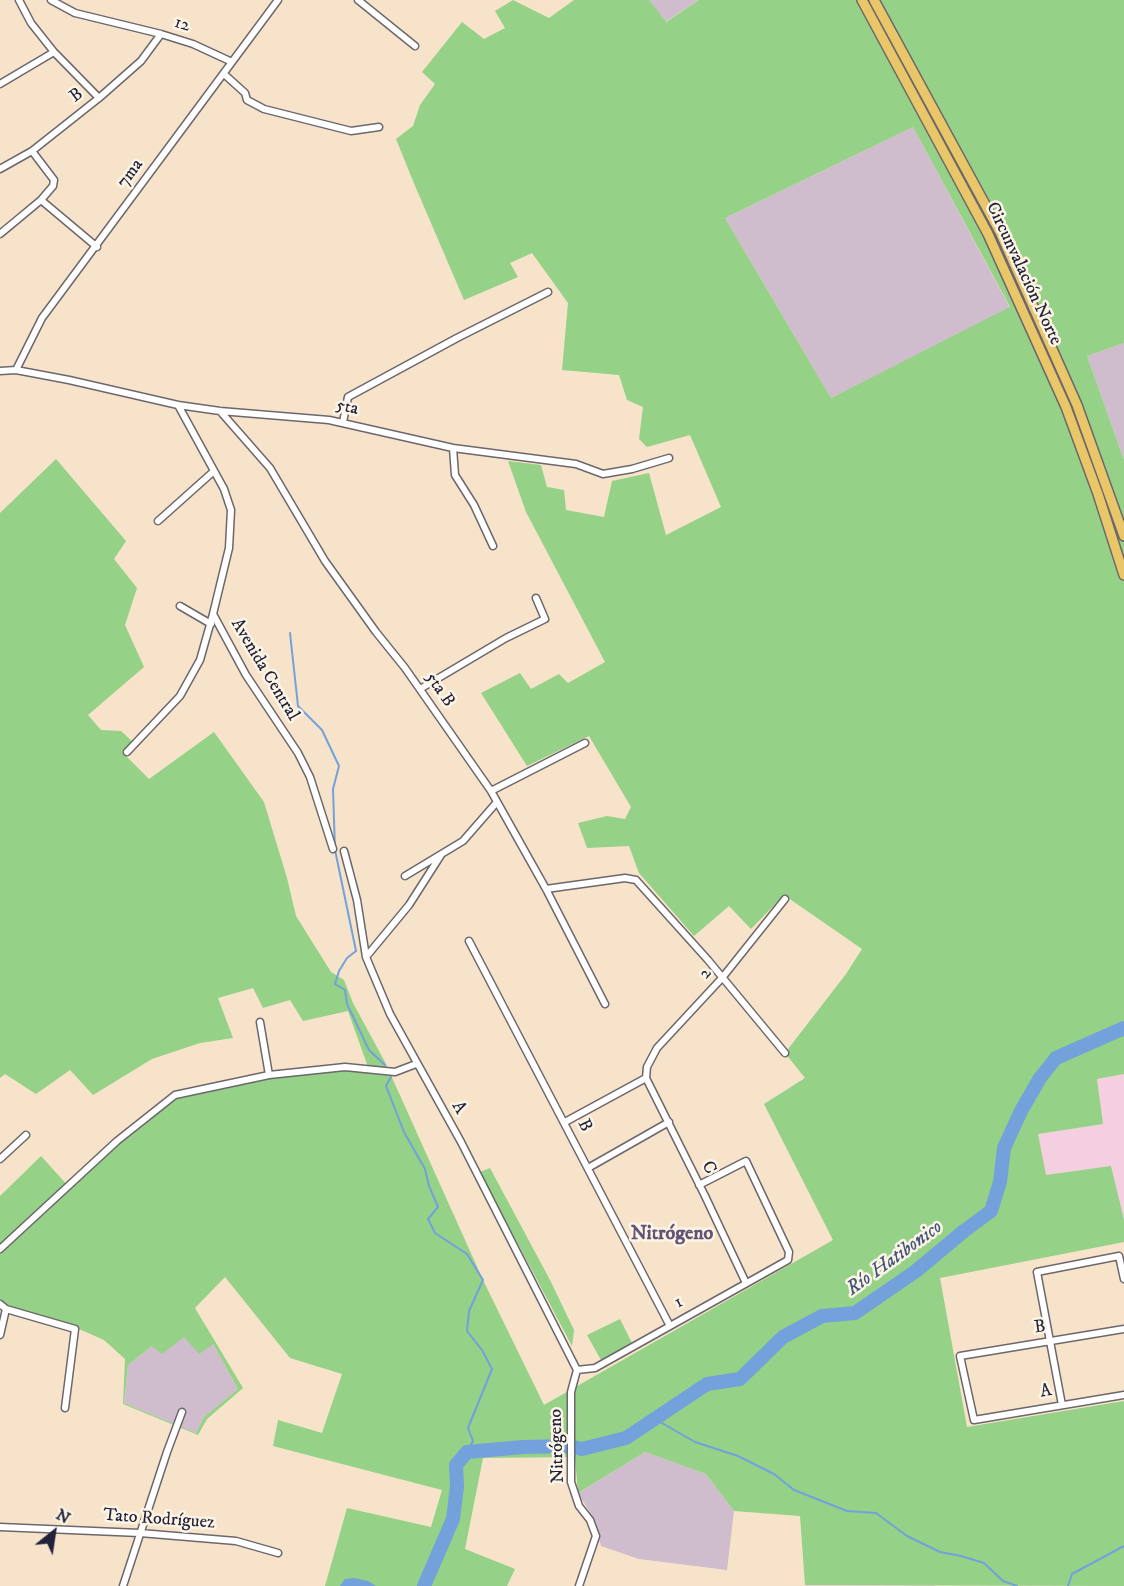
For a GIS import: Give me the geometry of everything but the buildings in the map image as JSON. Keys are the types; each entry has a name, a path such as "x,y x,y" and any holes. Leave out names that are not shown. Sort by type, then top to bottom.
{"highway":[{"name":"Circunvalación Norte","path":"862,0 988,234 1066,407 1098,494 1124,575"},
{"name":"Circunvalación Norte","path":"874,0 1000,232 1077,405 1124,536"}],"street":[{"path":"19,0 31,23 54,52 99,98"},
{"name":"12","path":"51,0 75,13 194,44 232,62"},
{"name":"7ma","path":"15,370 42,318 97,247 278,0"},
{"path":"358,0 415,46"},
{"name":"B","path":"0,169 32,151 99,98 141,61 161,34"},
{"path":"0,84 54,52"},
{"path":"224,74 245,93 247,100 264,110 351,131 379,127"},
{"path":"0,234 41,201 53,186 54,180 32,151"},
{"path":"41,201 97,247"},
{"path":"343,422 348,397 548,292"},
{"name":"5ta","path":"0,372 15,370 69,380 178,405 343,422 453,448 576,464 603,474 632,469 669,458"},
{"name":"Avenida Central","path":"178,405 224,489 231,510 229,548 213,614 246,675 298,753 309,777 333,849"},
{"name":"5ta B","path":"220,411 270,468 326,561 491,791 546,889 606,1004"},
{"path":"453,448 455,475 474,505 493,546"},
{"path":"158,521 214,471"},
{"path":"420,689 506,638 545,619 536,598"},
{"path":"180,606 211,624"},
{"path":"127,752 180,696 200,660 213,614"},
{"path":"491,791 585,743"},
{"path":"405,876 463,841 497,802"},
{"name":"A","path":"344,851 357,900 366,957 390,1014 461,1142 577,1370"},
{"path":"366,957 409,905 441,855"},
{"path":"546,889 625,878 636,880 785,1053"},
{"name":"2","path":"646,1078 647,1067 657,1048 722,978 785,899"},
{"name":"B","path":"469,941 670,1326"},
{"path":"260,1022 269,1075"},
{"path":"0,1249 117,1142 175,1095 269,1075 345,1067 395,1072 416,1064"},
{"path":"565,1122 646,1078"},
{"name":"C","path":"646,1078 746,1283"},
{"path":"588,1168 669,1122"},
{"path":"0,1159 26,1135"},
{"name":"1","path":"577,1370 595,1368 788,1260 789,1252 746,1161 699,1185"},
{"path":"1062,1405 1036,1272 1119,1256 1124,1279"},
{"path":"0,1304 6,1309 75,1329 65,1408"},
{"path":"0,1335 6,1309"},
{"name":"B","path":"974,1420 960,1356 1124,1329"},
{"name":"Nitrógeno","path":"577,1370 571,1392 571,1482 579,1506 590,1520 596,1536 579,1586"},
{"name":"A","path":"974,1420 1124,1395"},
{"path":"123,1586 166,1452 182,1412"},
{"name":"Tato Rodríguez","path":"0,1527 236,1540 278,1552"}],"shaded area":[{"path":"649,0 699,0 665,22"},
{"path":"913,127 1010,308 831,398 725,218"},
{"path":"1124,343 1124,460 1087,356"},
{"path":"1124,1074 1124,1234 1046,1175 1038,1134 1102,1124 1097,1079"},
{"path":"184,1337 213,1344 238,1389 204,1417 196,1433 124,1403 128,1365 152,1346"},
{"path":"645,1452 706,1474 734,1511 727,1570 639,1559 601,1546 593,1517 578,1493"},
{"path":"935,1584 935,1586 805,1586 805,1585"}],"green space":[{"path":"513,0 549,18 574,0 649,0 666,22 699,0 1124,0 1124,343 1087,356 1124,460 1124,1074 1097,1079 1103,1124 1038,1134 1046,1175 1111,1166 1124,1220 1124,1242 940,1278 967,1427 1124,1401 1124,1586 805,1585 800,1516 734,1511 706,1474 645,1452 578,1493 575,1457 483,1458 465,1549 515,1569 507,1586 325,1586 347,1508 431,1527 442,1490 273,1446 278,1420 322,1433 342,1374 290,1358 225,1277 195,1308 243,1388 207,1419 198,1435 123,1404 125,1359 104,1340 70,1325 0,1305 0,1196 41,1156 69,1187 173,1097 269,1075 368,1067 348,1011 303,1021 290,1000 263,1008 253,988 218,998 233,1038 200,1043 152,1059 93,1095 70,1070 36,1094 5,1074 0,1078 0,513 56,459 126,541 114,559 137,588 125,625 144,667 88,715 101,730 121,731 133,742 124,754 149,779 214,732 264,802 296,916 331,972 344,980 353,1003 385,1062 483,1280 544,1405 833,1240 764,1104 805,1078 785,1053 846,974 862,949 784,895 751,929 729,906 694,936 639,873 629,846 587,848 578,823 607,816 625,819 631,807 589,736 527,766 481,693 520,673 531,689 559,674 568,683 605,662 526,512 508,461 541,465 547,487 564,490 566,510 604,517 612,481 649,473 666,535 721,507 690,435 647,447 639,439 643,407 627,400 619,375 562,370 568,303 532,253 510,263 518,277 464,300 396,139 413,126 420,105 435,84 422,72 462,22 484,39 505,28 495,11","holes":["913,127 1010,307 831,398 725,218","184,1337 199,1354 213,1344 238,1389 204,1417 196,1433 124,1403 128,1365 152,1346 162,1354"]},
{"path":"490,1168 574,1330 572,1346 480,1172"},
{"path":"620,1319 633,1345 601,1360 587,1335"}],"water":[{"path":"345,1579 368,1581 376,1586 340,1586"}],"waterway":[{"path":"290,633 298,706 322,730 339,766 333,789 335,850 356,951 347,958 339,971 335,984 345,990 347,1004 369,1050 385,1065"},
{"name":"Río Hatibonico","path":"424,1586 453,1519 457,1487 456,1465 467,1452 523,1447 569,1446 582,1449 626,1438 707,1384 740,1379 783,1337 822,1316 855,1313 916,1271 991,1211 1000,1182 1004,1148 1021,1111 1040,1078 1056,1058 1124,1028"},
{"path":"391,1077 386,1086 404,1132 425,1169 438,1207 428,1219 435,1233 467,1254 483,1280 469,1311 467,1331 482,1350 492,1369 468,1428 473,1441 467,1452"},
{"path":"655,1419 695,1442 738,1456 774,1474 794,1490 847,1511 876,1513 907,1536 940,1552 984,1563 1003,1581 1017,1586"},
{"path":"1068,1586 1072,1574 1124,1546"}],"district":[{"name":"Nitrógeno","path":"672,1235"}]}
